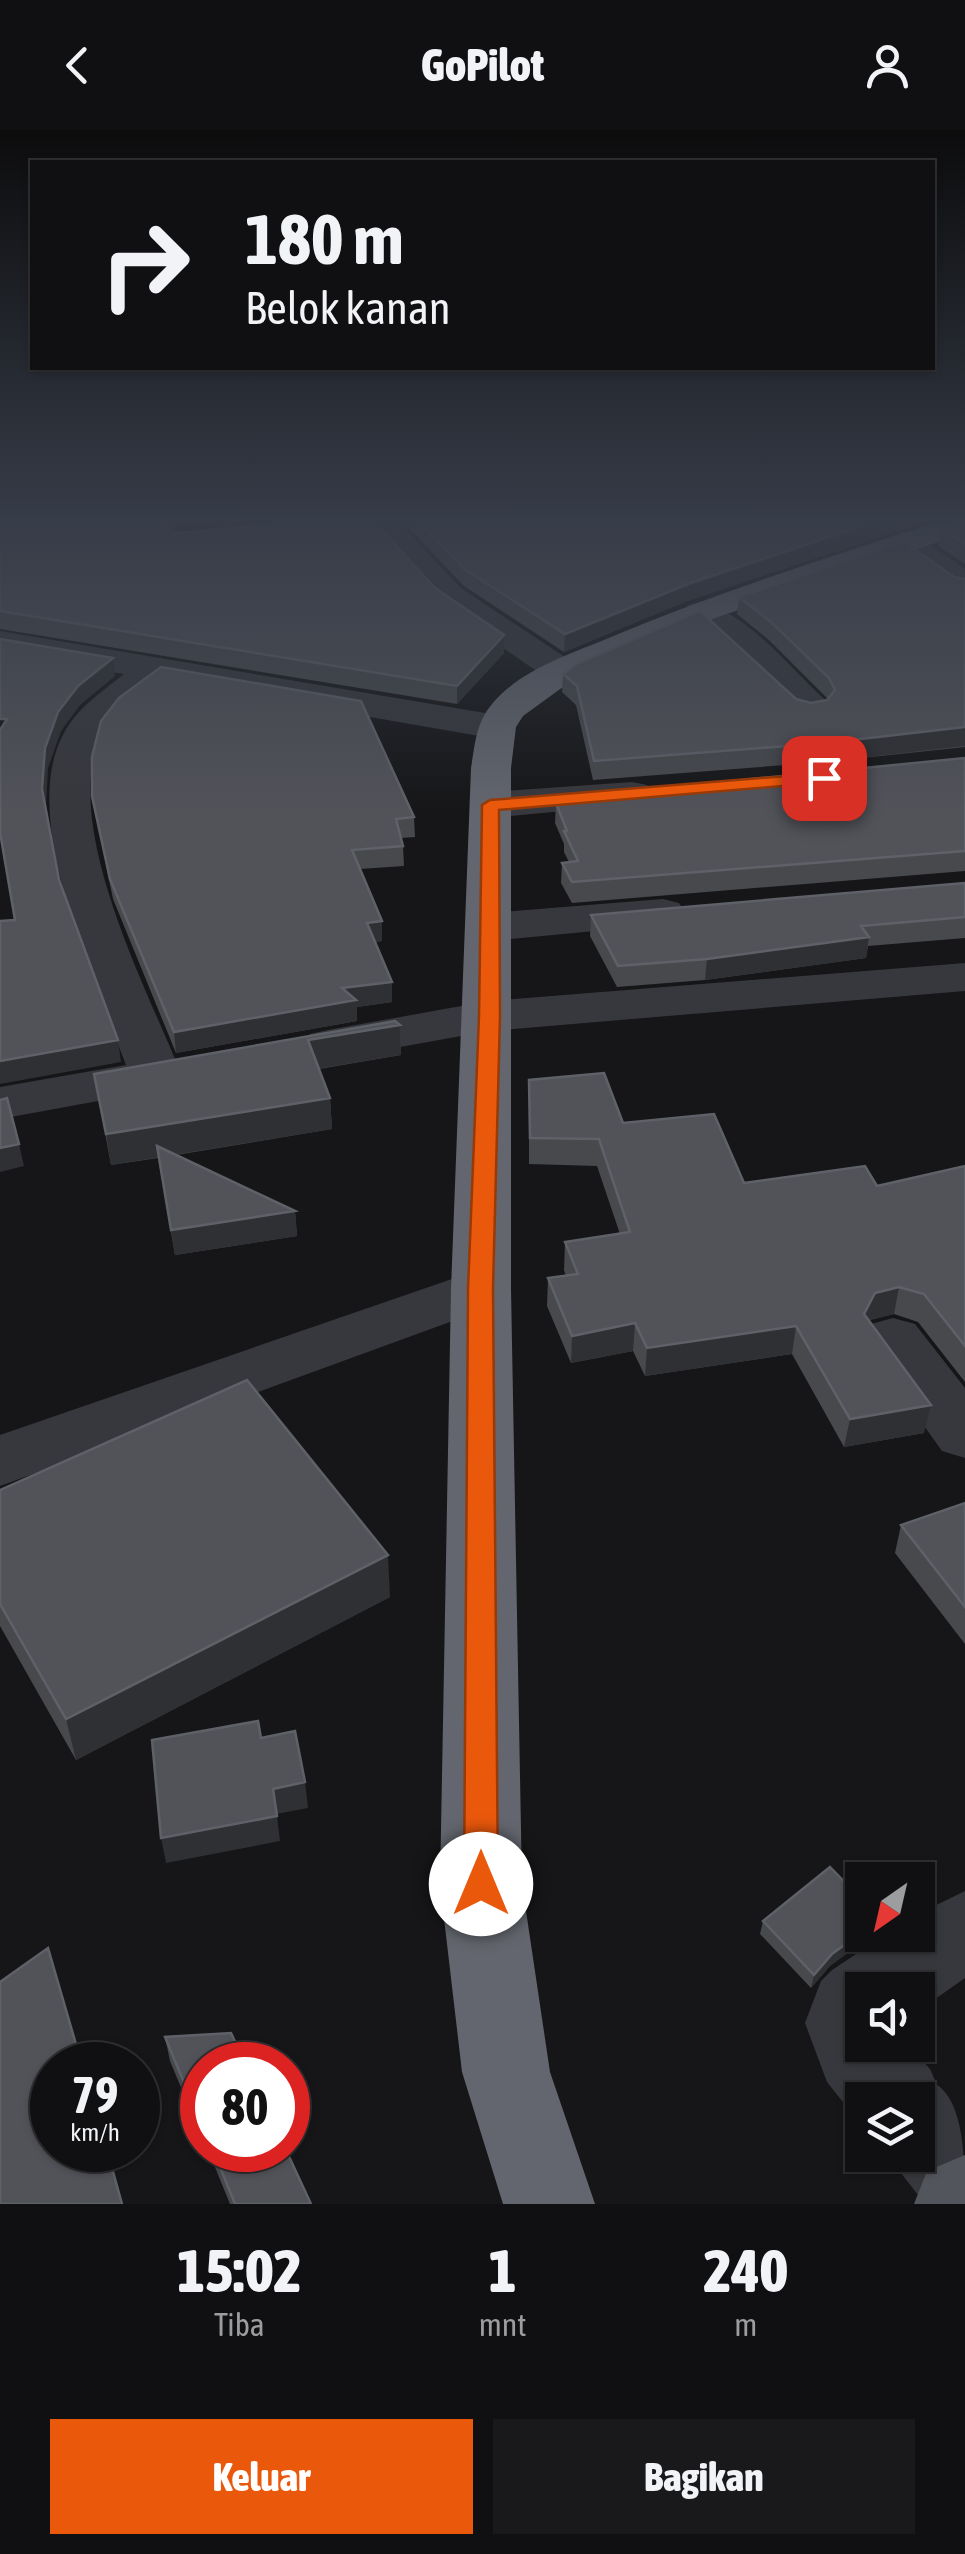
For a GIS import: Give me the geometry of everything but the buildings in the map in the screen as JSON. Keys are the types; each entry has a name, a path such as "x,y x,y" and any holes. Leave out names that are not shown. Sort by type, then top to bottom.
{"highway":[{"path":"549,2204 506,2072 481,1884 480,1289 490,1016 490,805 497,727 528,691 560,671 684,619"}],"street":[{"path":"483,619 560,671"},
{"path":"710,619 739,638 810,708"},
{"path":"0,642 497,727"},
{"path":"155,668 82,733 70,784 75,860 156,1075"},
{"path":"490,805 667,791"},
{"path":"490,928 708,909"},
{"path":"274,1054 490,1016 965,977"},
{"path":"0,1103 215,1065"},
{"path":"0,1461 480,1289"},
{"path":"893,1339 965,1434"},
{"path":"903,1972 965,1930"},
{"path":"868,2062 884,2082"},
{"path":"935,2143 965,2181"}],"route":[{"path":"481,1884 480,1289 490,1016 490,805 824,778"}]}
